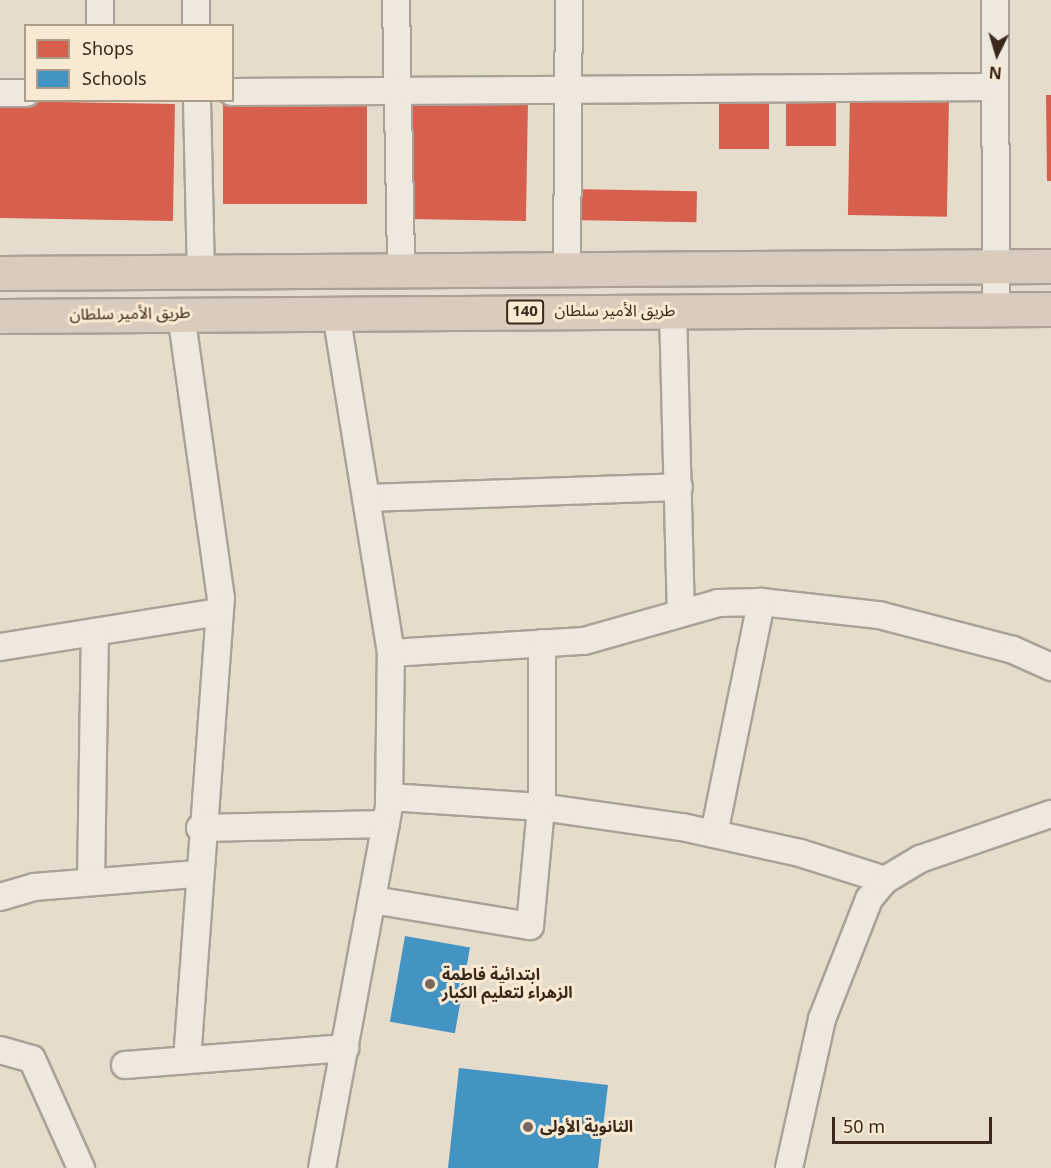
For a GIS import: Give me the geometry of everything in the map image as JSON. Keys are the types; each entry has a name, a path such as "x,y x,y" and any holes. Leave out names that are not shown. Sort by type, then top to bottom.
{"highway":[{"path":"0,273 1051,266"},
{"name":"طريق الأمير سلطان","path":"0,316 1051,309"}],"street":[{"path":"100,0 100,24"},
{"path":"196,0 196,24"},
{"path":"396,0 401,271"},
{"path":"567,270 569,0"},
{"path":"996,0 996,310"},
{"path":"234,92 398,88 568,90 995,87"},
{"path":"0,93 24,93"},
{"path":"198,102 201,273"},
{"path":"674,311 681,613"},
{"path":"322,1168 373,900 389,797 391,653 336,313"},
{"path":"182,314 219,612 196,874 187,1058"},
{"path":"366,498 679,487"},
{"path":"391,653 584,641 718,603 761,602 879,615 1013,650 1051,667"},
{"path":"714,834 761,602"},
{"path":"0,647 219,612"},
{"path":"91,882 95,632"},
{"path":"373,900 530,926 541,807 542,643"},
{"path":"389,797 541,807 714,834 885,880"},
{"path":"789,1168 822,1019 869,899 885,880 920,859 1051,814"},
{"path":"201,828 386,824"},
{"path":"0,897 34,887 196,874"},
{"path":"125,1065 187,1058 345,1048"},
{"path":"0,1050 32,1059 81,1168"}],"building: Shops":[{"path":"1046,95 1051,95 1051,181 1047,181"},
{"path":"850,96 949,98 947,217 848,215"},
{"path":"719,99 769,99 769,149 719,149"},
{"path":"410,100 528,102 526,221 408,219"},
{"path":"0,101 175,104 173,221 0,218"},
{"path":"367,101 367,204 223,204 223,102"},
{"path":"786,102 836,102 836,146 786,146"},
{"path":"571,189 697,191 696,222 570,220"}],"building: Schools":[{"name":"ابتدائية فاطمة الزهراء لتعليم الكبار","path":"405,936 470,947 455,1033 390,1022"},
{"name":"الثانوية الأولى","path":"459,1068 608,1085 598,1168 448,1168"}],"place":[{"name":"ابتدائية فاطمة الزهراء لتعليم الكبار","path":"430,984"},
{"name":"الثانوية الأولى","path":"528,1127"}]}
